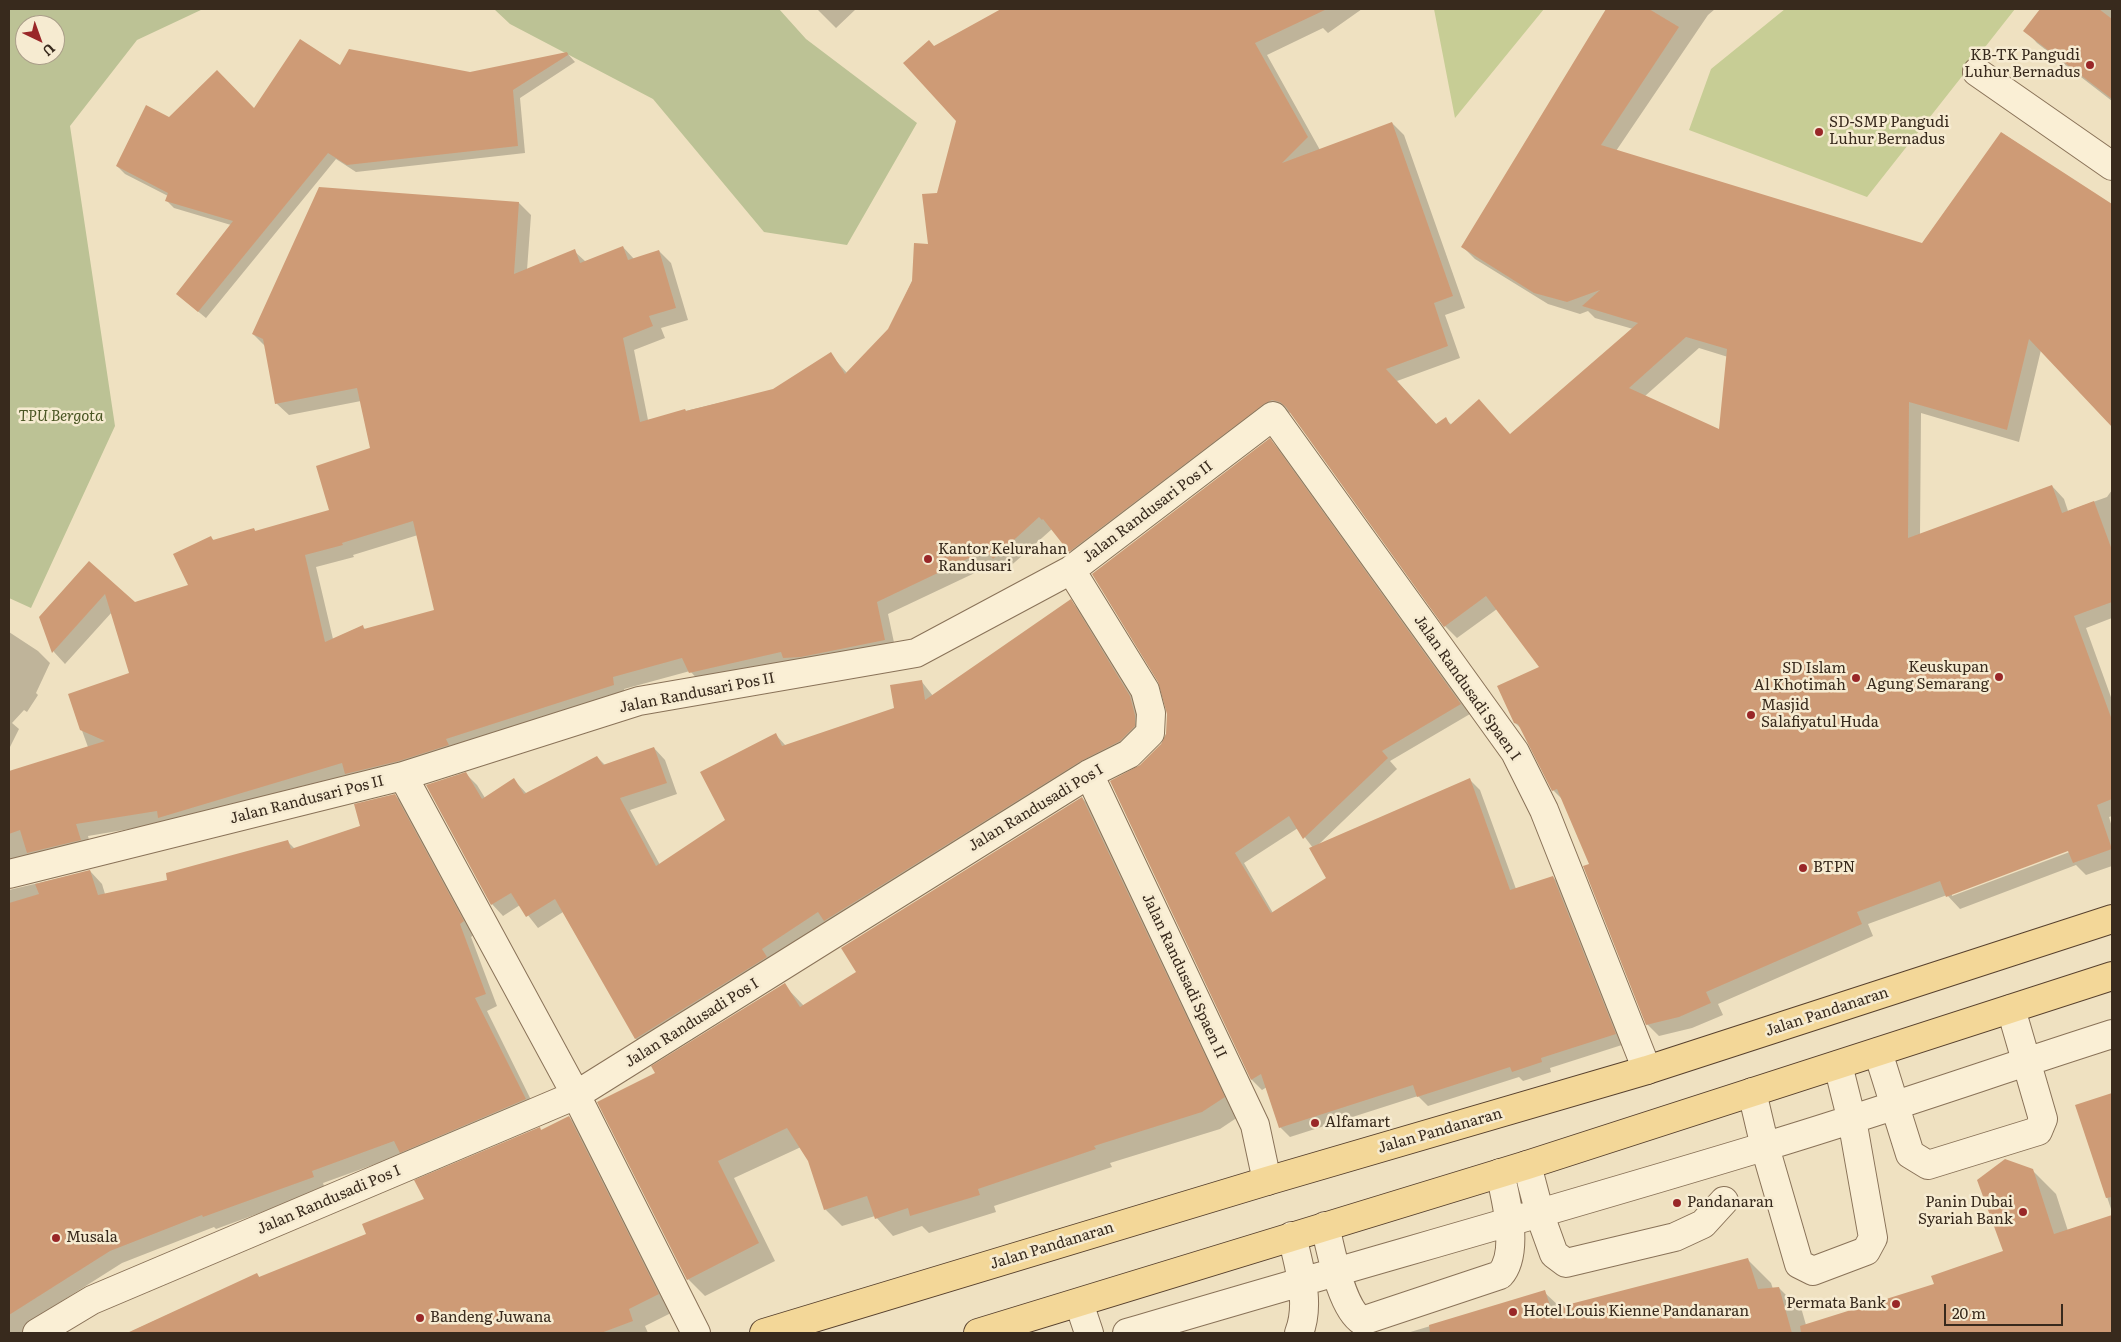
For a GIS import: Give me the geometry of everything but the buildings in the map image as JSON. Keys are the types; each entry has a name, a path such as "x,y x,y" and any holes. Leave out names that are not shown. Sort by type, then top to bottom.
{"main road":[{"name":"Jalan Pandanaran","path":"764,1333 1267,1181 1647,1070 2112,919"},
{"path":"978,1333 1006,1329 1079,1303 1526,1165 2112,976"}],"street":[{"path":"1977,72 2112,166"},
{"name":"Jalan Randusari Pos II","path":"9,874 403,776 639,701 916,653 1071,570 1273,416"},
{"name":"Jalan Randusadi Spaen I","path":"1273,416 1515,752 1544,810 1647,1070"},
{"name":"Jalan Randusadi Pos I","path":"37,1333 92,1300 576,1095 1089,774 1129,754 1150,734 1151,714 1145,690 1071,570"},
{"name":"Jalan Randusadi Spaen II","path":"1089,774 1255,1125 1267,1181"},
{"path":"403,776 576,1095 696,1333"},
{"path":"1878,1052 1893,1105 1910,1154 1928,1165 2038,1131 2043,1119 2011,1009"},
{"path":"1127,1333 1302,1281 1511,1223 1765,1146 2112,1034"},
{"path":"1752,1092 1765,1146 1799,1264 1813,1271 1866,1251 1873,1238 1851,1118 1838,1064"},
{"path":"1526,1165 1554,1254 1566,1263 1675,1237 1703,1224 1724,1201"},
{"path":"1325,1226 1337,1272 1353,1316 1362,1321 1500,1275 1507,1268 1511,1223 1500,1173"},
{"path":"1292,1236 1302,1281 1304,1321 1299,1333"},
{"path":"1079,1303 1089,1333"}],"green space":[{"name":"TPU Bergota","path":"9,9 203,9 137,40 70,126 115,426 31,608 9,598"},
{"path":"494,9 779,9 806,39 917,123 847,245 764,232 653,99 510,24"},
{"path":"1434,9 1544,9 1455,118"},
{"path":"1785,9 2015,9 1867,197 1689,130 1711,69"}],"place":[{"name":"KB-TK Pangudi Luhur Bernadus","path":"2090,65"},
{"name":"SD-SMP Pangudi Luhur Bernadus","path":"1819,132"},
{"name":"Kantor Kelurahan Randusari","path":"928,559"},
{"name":"Keuskupan Agung Semarang","path":"1999,677"},
{"name":"SD Islam Al Khotimah","path":"1856,678"},
{"name":"Masjid Salafiyatul Huda","path":"1751,715"},
{"name":"BTPN","path":"1803,868"},
{"name":"Alfamart","path":"1315,1123"},
{"name":"Pandanaran","path":"1677,1203"},
{"name":"Panin Dubai Syariah Bank","path":"2023,1212"},
{"name":"Musala","path":"56,1238"},
{"name":"Permata Bank","path":"1896,1304"},
{"name":"Hotel Louis Kienne Pandanaran","path":"1513,1312"},
{"name":"Bandeng Juwana","path":"420,1318"}]}
